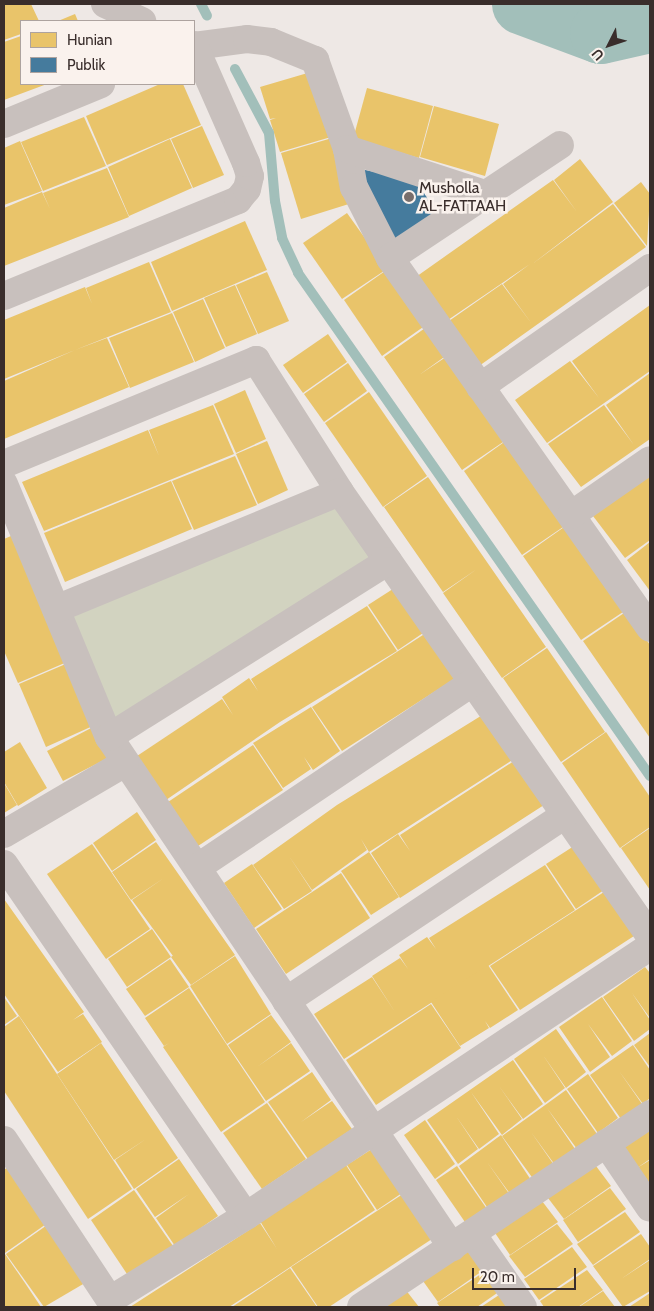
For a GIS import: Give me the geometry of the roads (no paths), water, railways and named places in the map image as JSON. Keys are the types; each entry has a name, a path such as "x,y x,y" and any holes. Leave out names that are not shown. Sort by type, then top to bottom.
{"street":[{"path":"105,4 140,20"},
{"path":"195,46 255,40 304,52 315,60 347,149 354,187 390,258 650,625"},
{"path":"4,296 238,200 247,189 250,176 246,163 195,48"},
{"path":"4,124 99,85"},
{"path":"390,258 560,144"},
{"path":"347,149 485,194"},
{"path":"480,387 650,268"},
{"path":"4,464 256,360 340,492 650,936"},
{"path":"571,515 650,460"},
{"path":"4,484 109,737 125,763 198,867 372,1131 462,1241 523,1307"},
{"path":"56,609 340,492"},
{"path":"109,737 388,561"},
{"path":"198,867 473,682"},
{"path":"4,834 125,763"},
{"path":"286,1001 565,814"},
{"path":"4,864 246,1216"},
{"path":"4,1140 105,1304 246,1216 650,947"},
{"path":"361,1307 650,1114"},
{"path":"606,1143 650,1208"}],"waterway":[{"path":"201,4 207,16"},
{"path":"523,4 601,33 650,22"},
{"path":"235,69 269,133 275,201 282,238 298,273 650,776"}],"place":[{"name":"Musholla AL-FATTAAH","path":"409,197"}]}
